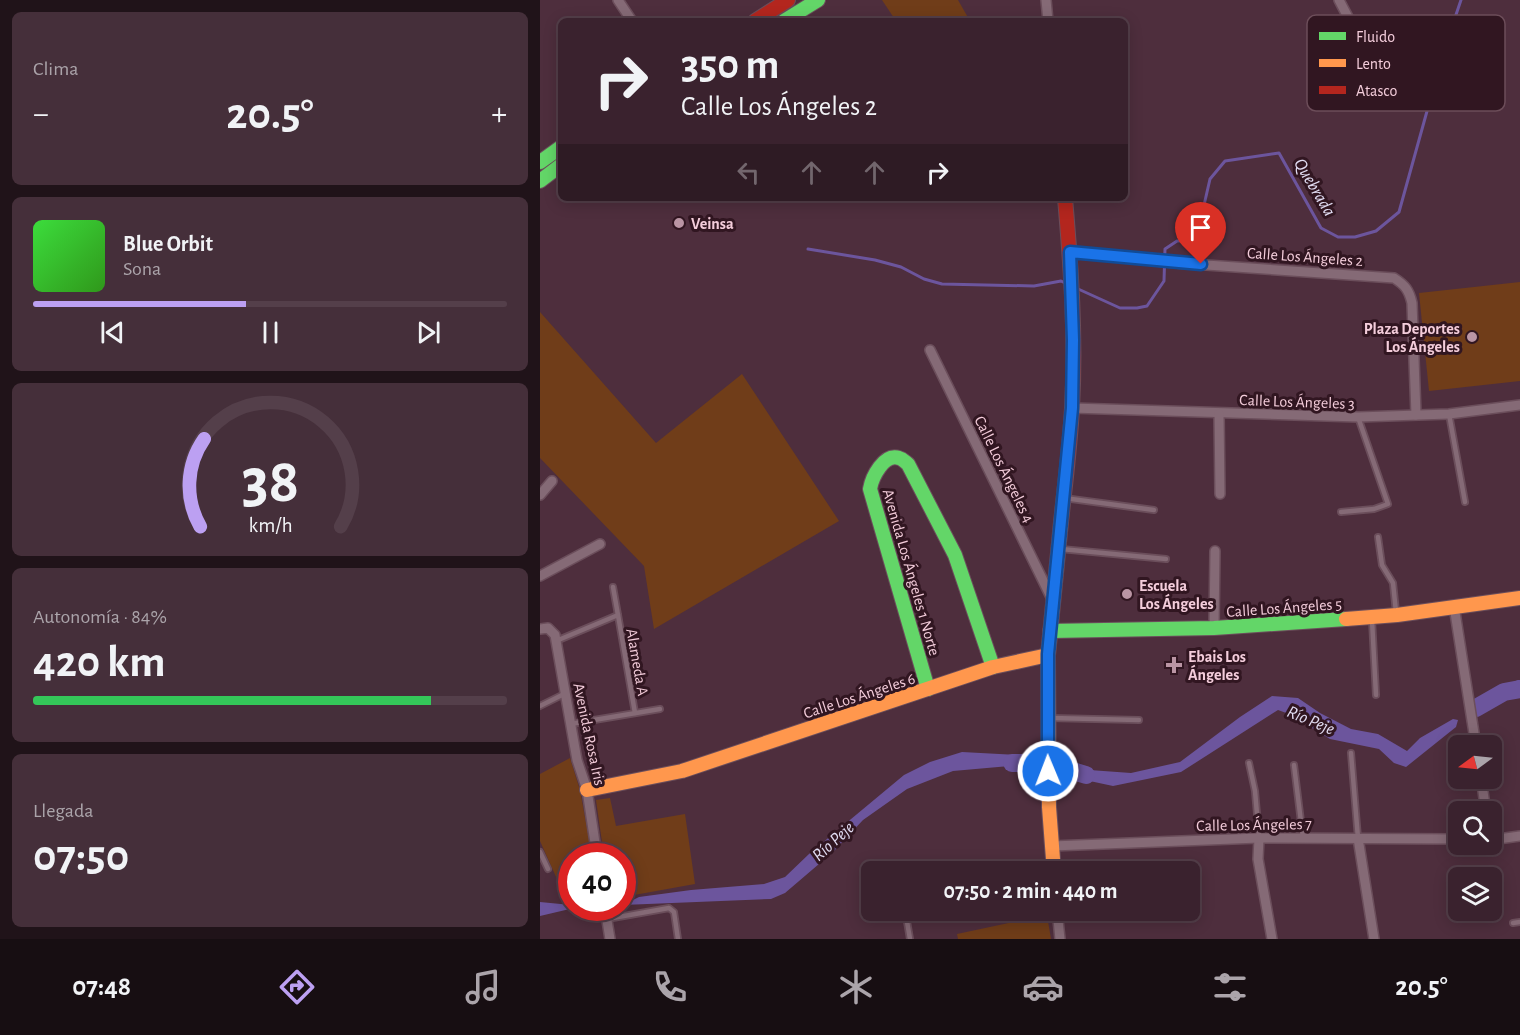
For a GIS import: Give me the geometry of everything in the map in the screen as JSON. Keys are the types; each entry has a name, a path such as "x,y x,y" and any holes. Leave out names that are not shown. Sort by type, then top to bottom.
{"main road":[{"path":"771,11 788,0"},
{"path":"789,18 818,0"},
{"path":"540,162 558,147"},
{"path":"540,181 558,167"},
{"path":"1053,861 1047,718 1048,654 1072,408 1073,340 1070,252 1065,201"},
{"name":"Avenida Los Ángeles 1 Norte","path":"928,689 870,489 870,481 875,472 893,459 900,458 908,464 955,555 993,667"},
{"name":"Calle Los Ángeles 5","path":"1050,631 1214,628 1372,617 1520,598"},
{"name":"Calle Los Ángeles 6","path":"587,790 682,771 993,667 1048,654"}],"street":[{"path":"618,0 630,18"},
{"path":"1046,0 1048,18"},
{"path":"1340,0 1348,15"},
{"name":"Calle Los Ángeles 2","path":"1070,252 1177,263 1394,278 1404,284 1410,292 1412,303 1416,415"},
{"name":"Calle Los Ángeles 4","path":"930,350 1053,601"},
{"name":"Calle Los Ángeles 3","path":"1072,408 1358,417 1449,414 1520,405"},
{"path":"1219,414 1220,494"},
{"path":"540,495 552,481"},
{"path":"540,576 600,544"},
{"path":"1214,628 1215,550"},
{"path":"1454,606 1474,735"},
{"path":"540,629 548,628 555,635 556,641"},
{"name":"Avenida Rosa Iris","path":"556,641 577,760 587,790 595,843"},
{"path":"1502,838 1520,836"},
{"path":"1259,838 1258,859 1272,939"},
{"name":"Calle Los Ángeles 7","path":"1052,846 1259,838 1448,840"},
{"path":"1358,838 1374,939"},
{"path":"607,921 610,939"},
{"path":"1058,921 1060,939"}],"lane":[{"path":"540,154 558,145"},
{"path":"1449,414 1465,502"},
{"path":"1341,512 1388,504 1358,417"},
{"path":"1062,498 1154,510"},
{"path":"1378,537 1382,565 1393,583 1397,615"},
{"path":"1057,548 1166,559"},
{"name":"Alameda A","path":"613,587 635,713"},
{"name":"Alameda A","path":"556,641 618,615"},
{"path":"1372,617 1376,695"},
{"path":"540,706 566,693"},
{"path":"570,724 660,709"},
{"path":"1047,718 1139,720"},
{"path":"1350,753 1358,838"},
{"path":"1249,763 1255,791 1259,838"},
{"path":"1294,765 1303,838"},
{"path":"540,852 548,869"},
{"path":"636,914 669,908 674,912 678,939"},
{"path":"907,921 910,939"},
{"path":"1513,923 1520,922"}],"shaded area":[{"path":"882,0 958,0 968,18 894,18"},
{"name":"Plaza Deportes Los Ángeles","path":"1520,282 1520,381 1429,391 1419,293"},
{"path":"540,312 656,443 742,374 839,521 654,629 644,566 540,458"},
{"path":"570,758 580,790 590,843 558,843 558,881 540,841 540,774"},
{"path":"610,798 616,826 685,814 695,884 636,895 636,843 602,843 596,800"},
{"path":"1019,921 1048,921 1051,939 958,939 957,934"}],"water":[{"path":"1520,680 1520,695 1483,704 1495,690"},
{"path":"1272,696 1298,698 1320,713 1351,729 1378,734 1407,751 1420,738 1453,719 1458,720 1456,727 1406,767 1394,763 1379,749 1330,739 1289,714 1278,710 1181,772 1113,786 1085,780 1062,768 1131,773 1180,762"},
{"path":"962,752 1019,755 1034,762 953,771 907,789 863,820 833,852 785,893 771,899 636,904 636,898 639,897 764,884 785,877 809,854 904,775 930,762"},
{"path":"540,902 558,904 558,912 540,916"}],"waterway":[{"name":"Quebrada","path":"1456,15 1461,0"},
{"name":"Quebrada","path":"1076,288 1120,308 1147,306 1164,281 1165,249 1177,241 1196,240 1210,179 1225,161 1279,153 1321,228 1338,237 1355,237 1376,231 1399,212 1427,111"},
{"name":"Quebrada","path":"808,249 875,260 901,267 924,279 942,284 1034,286 1061,281 1067,284"},
{"name":"Río Peje","path":"1476,708 1504,692 1520,689"},
{"name":"Río Peje","path":"1012,763 1040,763"},
{"name":"Río Peje","path":"1056,766 1086,775"}],"traffic: fast":[{"path":"789,18 818,0"},
{"path":"540,162 558,149"},
{"path":"540,181 558,167"},
{"path":"928,689 870,489 873,478 888,459 899,458 908,464 955,555 993,667"},
{"path":"1050,631 1214,628 1346,619"}],"traffic: slow":[{"path":"1053,861 1049,807 1048,655 1061,522"},
{"path":"1346,619 1397,615 1520,598"},
{"path":"587,790 682,771 993,667 1048,655"}],"traffic: jam":[{"path":"760,18 788,0"},
{"path":"1061,522 1069,451 1073,382 1071,276 1065,201"}],"place":[{"name":"Veinsa","path":"679,223"},
{"name":"Plaza Deportes Los Ángeles","path":"1472,337"},
{"name":"Escuela Los Ángeles","path":"1127,594"},
{"name":"Ebais Los Ángeles","path":"1174,665"}],"route":[{"path":"1048,771 1048,654 1062,488 1072,408 1073,340 1070,252 1201,264"}]}
